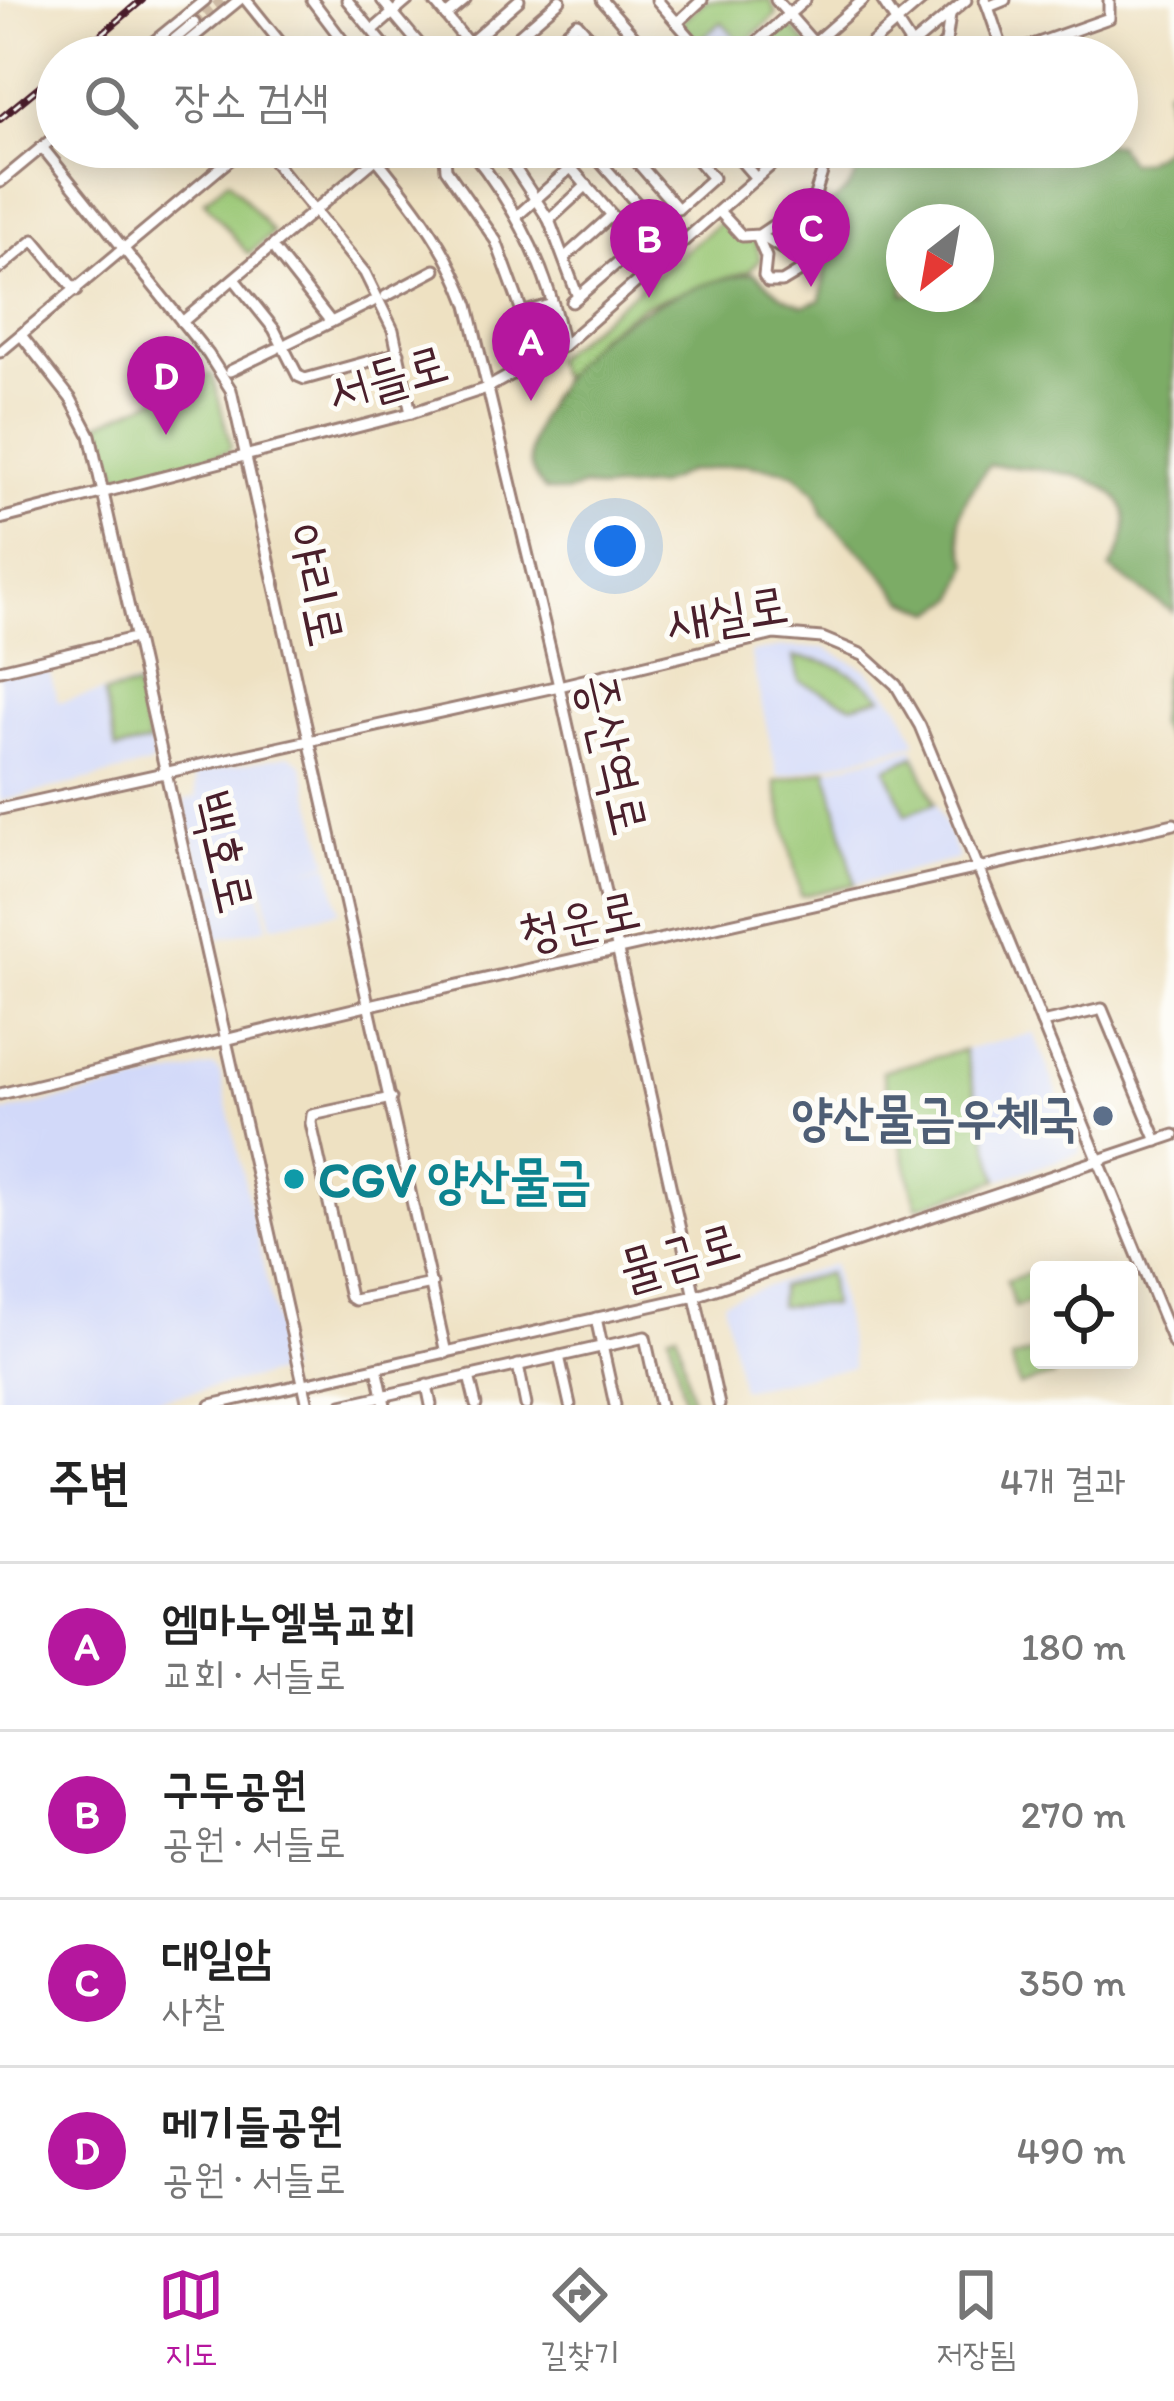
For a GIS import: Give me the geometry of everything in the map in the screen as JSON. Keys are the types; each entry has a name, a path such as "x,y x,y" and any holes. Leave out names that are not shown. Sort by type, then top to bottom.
{"street":[{"path":"186,36 205,0"},
{"path":"171,36 243,0 274,36"},
{"path":"312,0 340,36"},
{"path":"347,0 378,36"},
{"path":"382,0 412,36"},
{"path":"373,30 408,0"},
{"path":"433,0 462,36"},
{"path":"446,16 465,0"},
{"path":"478,36 519,0"},
{"path":"522,36 560,0"},
{"path":"602,0 634,36"},
{"path":"657,0 688,36"},
{"path":"677,23 702,0"},
{"path":"776,0 808,36"},
{"path":"763,36 805,0"},
{"path":"822,36 863,0"},
{"path":"882,0 905,36"},
{"path":"880,36 922,0"},
{"path":"1000,36 986,3 1005,0"},
{"path":"1062,36 1109,18 1109,0"},
{"path":"925,36 964,1"},
{"path":"947,36 950,16"},
{"path":"179,36 197,21"},
{"path":"562,36 577,23 589,36"},
{"path":"0,182 36,152"},
{"name":"야리로","path":"59,168 223,374 238,412 446,1352"},
{"path":"0,352 221,168"},
{"path":"279,168 364,274 393,330 411,413"},
{"path":"182,322 364,168"},
{"name":"증산역로","path":"384,168 451,262 468,305 559,686 719,1405"},
{"path":"446,168 496,241 521,309 553,304"},
{"path":"483,168 517,215 553,304 562,346"},
{"path":"516,168 549,220 575,300 638,245 572,168"},
{"path":"517,215 570,168"},
{"path":"607,168 676,248"},
{"path":"642,168 678,209 713,178 704,168"},
{"path":"747,168 756,178"},
{"name":"서들로","path":"0,519 248,457 487,388 562,346 768,168"},
{"path":"719,211 742,236 758,235 814,198 823,168"},
{"path":"549,220 586,185"},
{"path":"564,258 613,215"},
{"path":"758,235 801,265 782,282 768,282 764,276 766,257 758,235"},
{"path":"0,268 34,240 76,291"},
{"path":"276,252 331,322"},
{"path":"386,296 435,270"},
{"path":"234,279 274,329 304,380 399,353"},
{"path":"288,343 372,302"},
{"name":"백호로","path":"21,335 81,414 104,492 308,1405"},
{"path":"230,371 276,349"},
{"name":"새실로","path":"0,809 559,686 767,634 808,635 850,647 886,673 905,698 981,871 1174,1344"},
{"path":"0,670 130,639"},
{"name":"청운로","path":"0,1094 370,1005 1174,824"},
{"path":"1042,1023 1102,1009 1157,1141"},
{"path":"391,1098 312,1115 320,1167 350,1297 355,1300 432,1284"},
{"name":"물금로","path":"211,1405 694,1296 1174,1135"},
{"path":"596,1318 615,1405"},
{"path":"342,1405 384,1400 427,1385 645,1336 660,1405"},
{"path":"559,1356 570,1405"},
{"path":"518,1365 526,1405"},
{"path":"377,1368 384,1400"},
{"path":"469,1376 476,1405"},
{"path":"427,1385 431,1405"}],"shaded area":[{"path":"722,22 734,36 706,36"},
{"path":"825,648 867,670 900,707 917,743 778,777 750,652"},
{"path":"47,662 58,702 138,684 154,759 149,765 0,801 0,673"},
{"path":"914,748 959,859 855,884 827,769"},
{"path":"289,755 302,764 329,863 303,869 329,865 340,911 272,926 261,878 205,891 184,800 197,797 194,774"},
{"path":"257,881 268,927 216,939 206,893"},
{"path":"1034,1033 1081,1153 998,1180 964,1050"},
{"path":"214,1066 220,1073 287,1371 132,1405 0,1405 0,1113"},
{"path":"833,1264 853,1367 741,1389 723,1301"}],"green space":[{"path":"706,0 770,0 777,14 753,36 735,36 722,22 704,36 692,36 683,20"},
{"path":"787,22 799,36 771,36"},
{"path":"1174,83 1174,613 1110,569 1124,537 1125,513 1115,495 1072,475 989,465 961,512 960,534 969,564 957,598 934,612 904,600 823,516 816,493 795,474 744,464 686,472 657,486 602,490 584,486 566,493 545,490 537,479 530,462 532,442 545,406 581,355 606,332 677,295 754,273 782,296 804,306 821,300 825,266 835,251 815,224 819,213 848,189 860,168 1138,168 1138,162 1165,148 1166,89"},
{"path":"229,180 273,233 248,254 204,201"},
{"path":"724,219 742,238 756,241 760,259 749,271 644,305 599,335 560,379 552,359"},
{"path":"212,374 231,446 228,452 125,480 118,476 98,424"},
{"path":"1174,648 1174,750 1158,725 1163,678"},
{"path":"794,657 842,669 882,697 852,705 799,681"},
{"path":"136,687 149,743 116,750 104,694"},
{"path":"915,756 935,803 906,815 886,768"},
{"path":"827,769 855,884 801,896 775,782"},
{"path":"964,1050 998,1180 917,1207 882,1071"},
{"path":"828,1273 832,1305 779,1306 780,1287"},
{"path":"1030,1273 1030,1302 1015,1307 1006,1281"},
{"path":"677,1332 693,1405 686,1405 669,1334"},
{"path":"1030,1354 1030,1369 1051,1369 1053,1376 1019,1386 1011,1359"}],"tunnel":[{"path":"194,23 222,0"}],"railway":[{"path":"100,36 142,0"},
{"path":"0,119 36,89"}],"place":[{"name":"대일암","path":"811,287"},
{"name":"구두공원","path":"649,298"},
{"name":"엠마누엘북교회","path":"531,401"},
{"name":"메기들공원","path":"166,435"},
{"name":"양산물금우체국","path":"1103,1116"},
{"name":"CGV 양산물금","path":"294,1179"}]}
